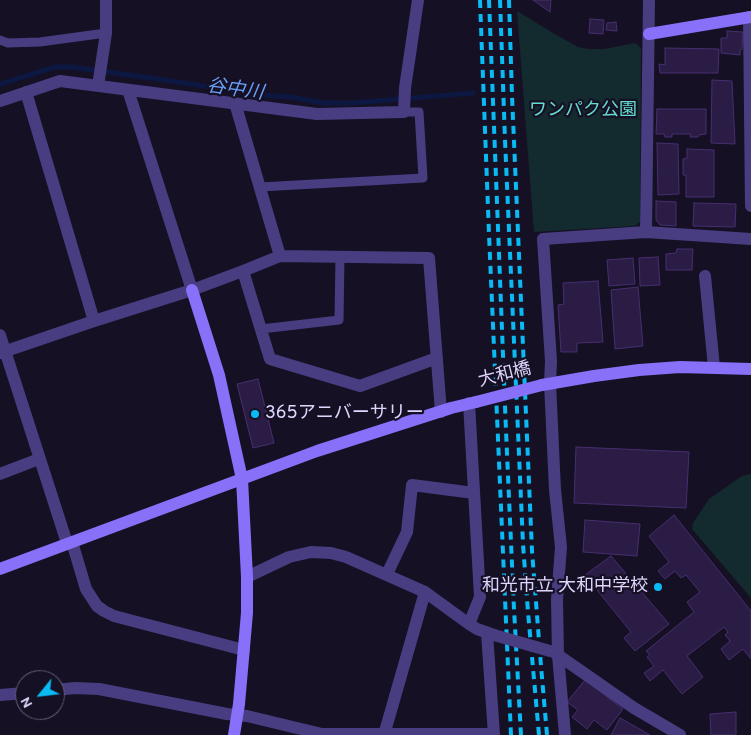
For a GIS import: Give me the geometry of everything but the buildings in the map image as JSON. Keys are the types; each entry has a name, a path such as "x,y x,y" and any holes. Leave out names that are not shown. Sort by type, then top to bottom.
{"street":[{"path":"98,82 106,33 106,0"},
{"path":"0,101 60,81 98,82 128,90 318,114 404,112 405,88 418,0"},
{"path":"646,232 649,0"},
{"path":"649,34 750,17 751,206"},
{"path":"128,90 219,375 242,479 248,577 247,614 234,735"},
{"path":"26,92 94,321"},
{"path":"235,103 280,256"},
{"path":"565,735 554,653 561,547 546,384 551,361 542,239 646,232 751,239"},
{"path":"3,352 192,290 280,256 429,258 441,412"},
{"path":"243,271 270,359 360,386 437,358"},
{"path":"706,276 714,367"},
{"path":"0,335 3,352 69,542 86,589 97,606 114,616 244,650"},
{"name":"大和橋","path":"0,569 317,451 472,402 546,384 639,370 680,367 751,369"},
{"path":"469,624 480,597 474,493 472,402"},
{"path":"0,474 40,459"},
{"path":"386,574 407,532 412,486 474,493"},
{"path":"248,577 289,557 310,552 331,553 346,557 425,592 477,629 554,653 634,708 680,735"},
{"path":"384,735 425,592"},
{"path":"65,689 99,689 237,716 247,716 322,734 494,734 490,634"},
{"path":"0,696 15,694"}],"lane":[{"path":"0,40 8,43 40,42 106,33"},
{"path":"260,187 423,178 419,112 404,112"},
{"path":"261,329 339,320 340,257"}],"green space":[{"name":"ワンパク公園","path":"517,11 578,47 604,49 635,43 641,48 640,222 635,226 534,232"},
{"path":"751,474 751,598 692,529 693,523 709,499 742,476"}],"waterway":[{"name":"谷中川","path":"0,84 55,67 71,67 323,103 352,103 473,93"}],"railway":[{"path":"480,0 511,735"},
{"path":"489,0 506,431 521,735"},
{"path":"500,0 523,544 539,735"},
{"path":"509,0 532,551 547,735"}],"place":[{"name":"365アニバーサリー","path":"255,414"},
{"name":"和光市立 大和中学校","path":"658,587"}]}
